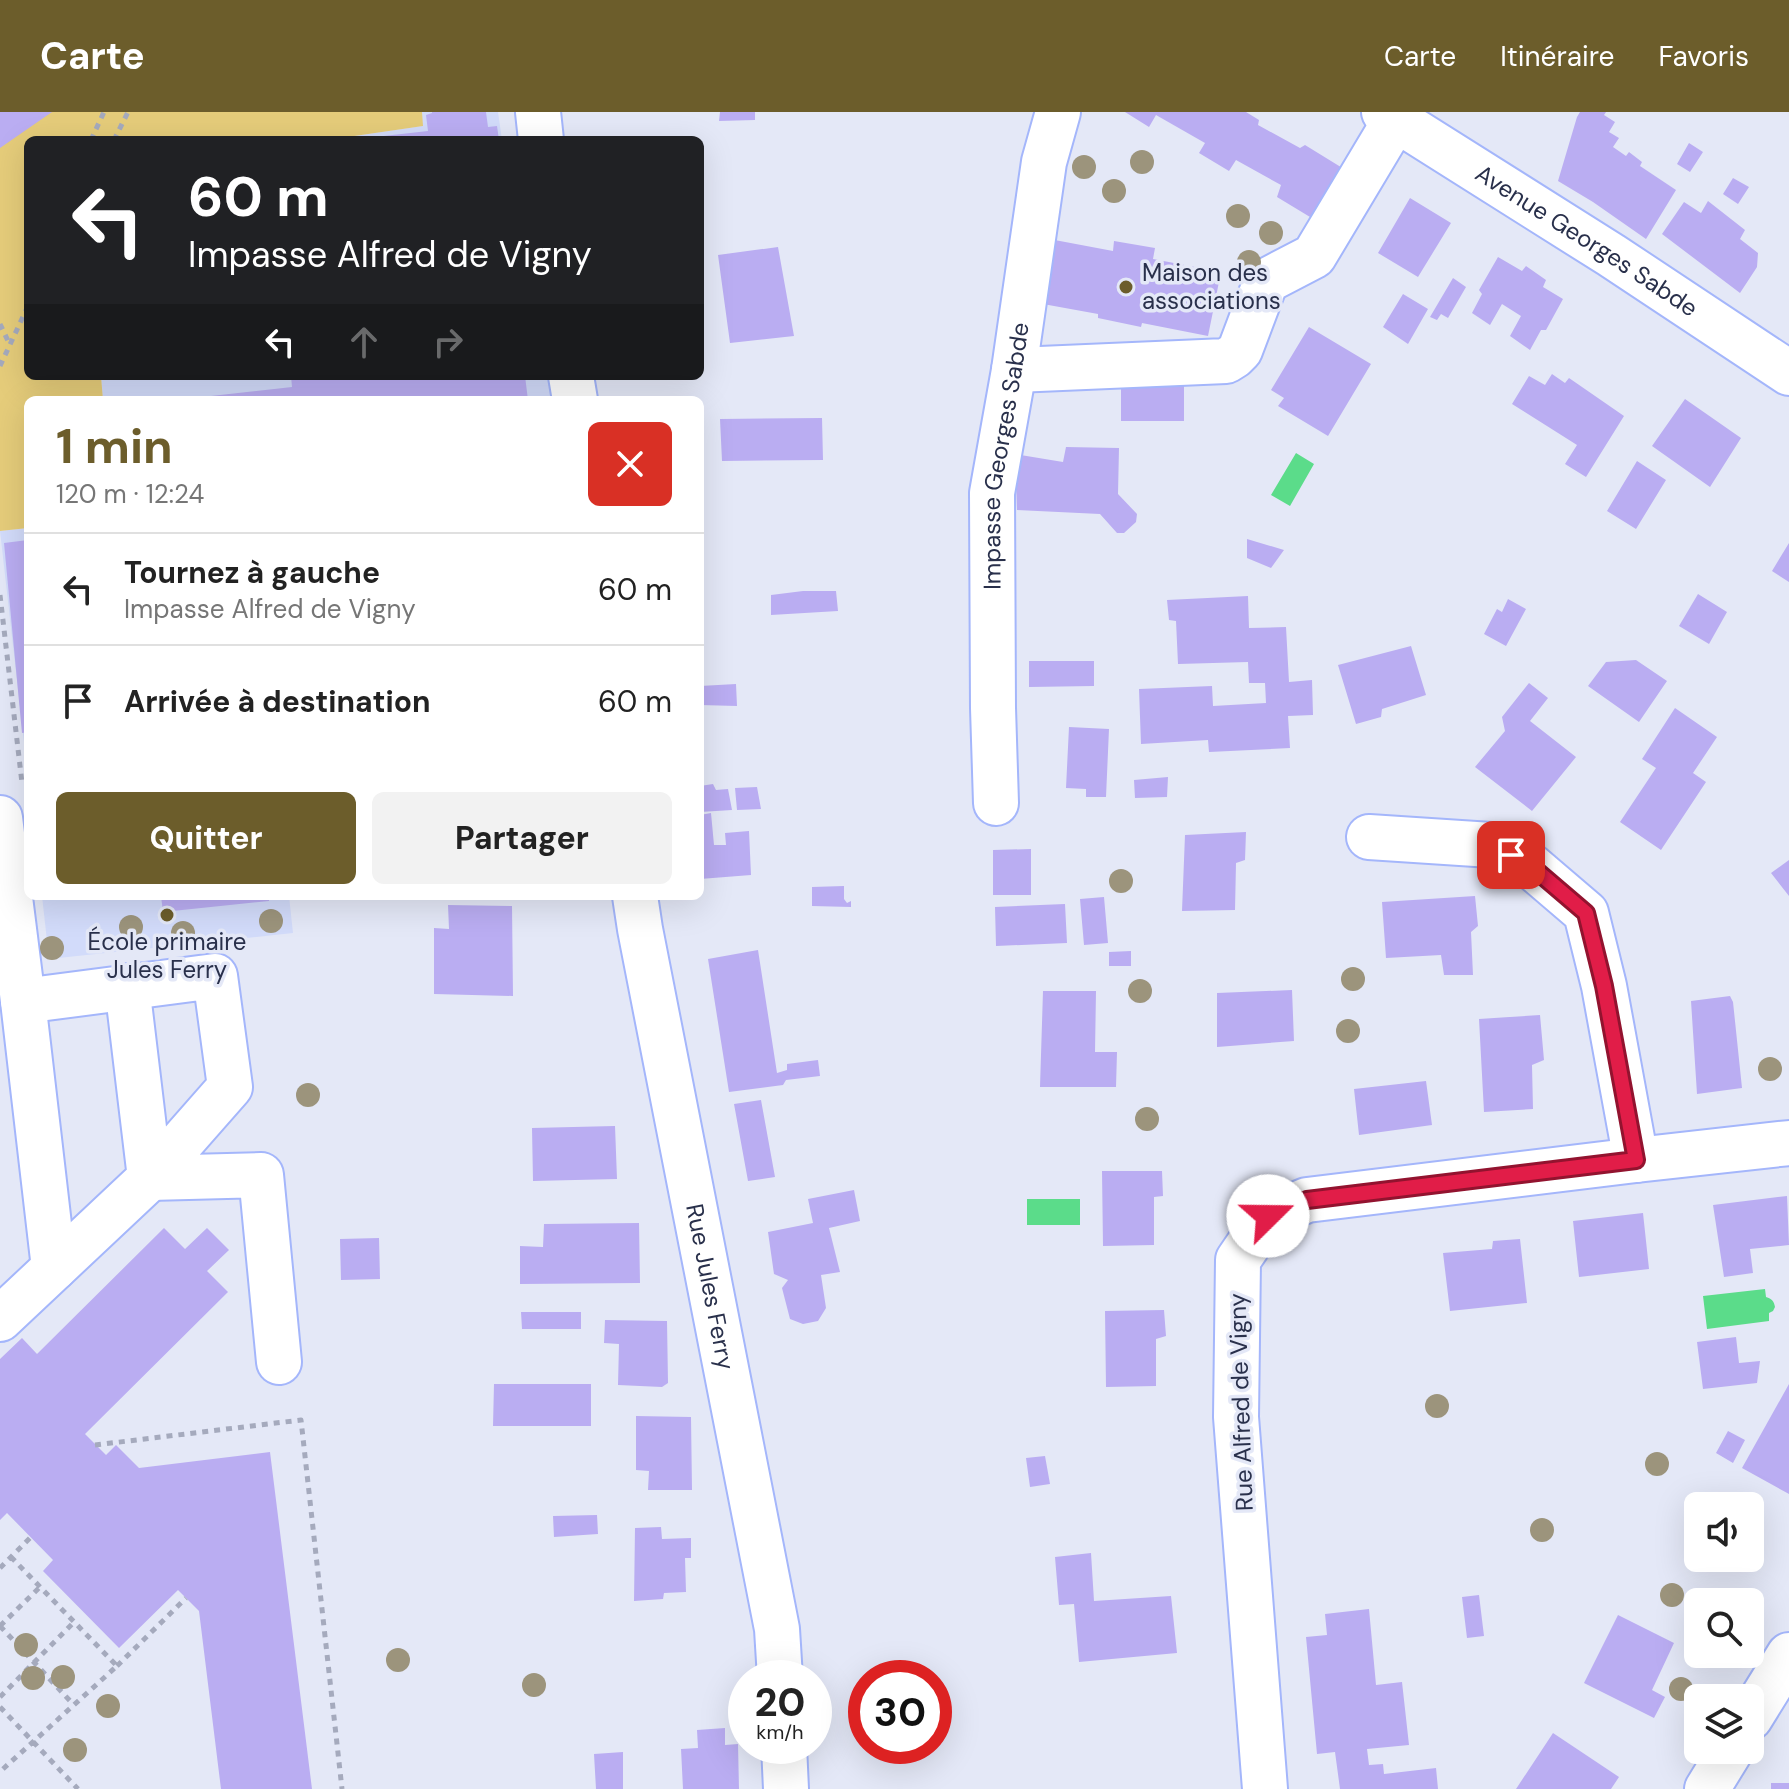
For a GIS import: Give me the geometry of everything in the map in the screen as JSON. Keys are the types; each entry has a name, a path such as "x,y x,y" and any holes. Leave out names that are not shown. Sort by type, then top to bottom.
{"street":[{"path":"538,112 541,136"},
{"name":"Impasse Georges Sabde","path":"996,803 992,493 1014,370 1044,162 1058,112"},
{"path":"1014,370 1226,361 1234,356 1240,350 1266,281 1314,256 1384,142 1390,116"},
{"name":"Avenue Georges Sabde","path":"1390,116 1441,127 1611,255 1789,373"},
{"path":"11,806 23,1001 54,1268"},
{"path":"1369,837 1491,845 1531,866 1586,913 1604,986 1636,1160"},
{"name":"Rue Jules Ferry","path":"636,900 777,1629 779,1660"},
{"path":"0,1319 150,1178 230,1087 215,976 23,1001"},
{"path":"127,986 150,1178"},
{"name":"Rue Alfred de Vigny","path":"1265,1789 1236,1417 1238,1260 1268,1216 1307,1200 1789,1143"},
{"path":"150,1178 261,1175 279,1362"},
{"path":"1764,1695 1789,1655"},
{"path":"785,1764 786,1789"},
{"path":"1707,1789 1722,1764"}],"path":[{"path":"93,136 104,112"},
{"path":"116,136 128,112"},
{"path":"0,366 24,315"},
{"path":"0,324 10,345"},
{"path":"0,595 11,806"},
{"path":"95,1445 301,1420 342,1789"},
{"path":"0,1568 31,1537"},
{"path":"11,1557 117,1666"},
{"path":"40,1587 0,1626 73,1704"},
{"path":"3,1769 117,1666 186,1598"},
{"path":"0,1697 74,1622"},
{"path":"0,1707 78,1789"}],"shaded area":[{"path":"0,112 422,112 423,126 354,136 24,136 24,380 101,380 103,396 24,396 24,528 0,531"},
{"path":"422,112 498,112 501,136 354,136 422,126"},
{"path":"101,380 550,380 552,396 103,396"},
{"path":"1296,453 1314,464 1290,506 1271,495"},
{"path":"24,528 24,742 0,531"},
{"name":"École primaire Jules Ferry","path":"42,900 289,900 293,933 49,959"},
{"path":"1027,1199 1080,1199 1080,1225 1027,1225"},
{"path":"1765,1289 1766,1297 1772,1300 1775,1307 1769,1313 1769,1321 1707,1329 1703,1296"}],"building":[{"path":"0,112 52,112 0,148"},
{"path":"486,112 488,127 497,126 498,136 384,136 428,131 426,115"},
{"path":"720,112 755,112 755,120 719,121"},
{"path":"1125,112 1246,112 1259,120 1258,125 1300,148 1305,145 1344,169 1315,220 1277,197 1281,185 1236,160 1229,171 1199,153 1205,143 1156,115 1149,127"},
{"path":"1580,112 1606,112 1604,115 1615,122 1609,132 1619,138 1613,147 1626,156 1629,152 1642,162 1640,166 1676,190 1646,239 1558,181"},
{"path":"1689,143 1703,152 1690,172 1677,164"},
{"path":"1733,178 1749,187 1738,204 1723,194"},
{"path":"1410,198 1451,223 1418,277 1378,253"},
{"path":"1708,201 1745,230 1740,239 1758,253 1757,267 1740,293 1662,234 1684,202 1701,213"},
{"name":"Maison des associations","path":"1044,238 1113,251 1114,241 1155,248 1153,259 1221,272 1208,336 1142,323 1141,327 1098,318 1098,314 1032,302"},
{"path":"778,247 794,336 730,343 718,255"},
{"path":"1498,257 1522,271 1526,266 1546,280 1543,287 1563,299 1546,330 1541,330 1530,350 1510,336 1521,316 1502,304 1490,325 1472,313 1482,294 1479,290"},
{"path":"1453,278 1466,287 1448,318 1441,314 1437,320 1430,317"},
{"path":"1403,294 1428,309 1408,344 1383,327"},
{"path":"1309,327 1371,364 1328,436 1278,406 1284,398 1271,390"},
{"path":"1552,374 1565,383 1569,378 1624,416 1586,477 1565,464 1577,445 1512,404 1529,376 1545,385"},
{"path":"1184,377 1184,421 1121,421 1121,378"},
{"path":"291,380 526,380 528,396 211,396 292,387"},
{"path":"1685,399 1741,438 1710,487 1652,446"},
{"path":"822,418 823,460 722,461 720,419"},
{"path":"1066,447 1119,448 1118,494 1137,514 1136,522 1124,533 1117,533 1100,514 1017,510 1015,454 1063,462"},
{"path":"1637,461 1666,480 1636,529 1607,511"},
{"path":"1247,539 1284,550 1271,568 1247,558"},
{"path":"24,540 22,733 4,543"},
{"path":"1789,543 1789,582 1772,571"},
{"path":"836,591 838,611 771,615 771,595"},
{"path":"1698,594 1727,612 1709,644 1679,626"},
{"path":"1248,596 1249,628 1286,627 1289,682 1312,680 1313,715 1288,716 1290,748 1209,752 1208,740 1141,744 1139,689 1212,686 1213,706 1266,703 1265,683 1249,683 1248,662 1178,664 1176,621 1169,620 1167,600"},
{"path":"1508,599 1526,609 1506,646 1484,634 1497,609 1502,612"},
{"path":"1411,646 1426,695 1382,709 1381,717 1356,724 1338,665"},
{"path":"1636,660 1667,681 1639,722 1588,686 1606,662"},
{"path":"1029,661 1094,661 1094,686 1029,687"},
{"path":"1529,683 1548,698 1530,721 1576,757 1532,811 1475,767 1505,731 1502,717"},
{"path":"736,684 737,706 704,705 704,686"},
{"path":"1675,708 1717,737 1693,773 1706,782 1661,850 1620,822 1656,768 1642,759"},
{"path":"1069,727 1109,729 1106,797 1086,797 1086,789 1066,788"},
{"path":"1168,777 1167,797 1135,798 1134,780"},
{"path":"713,784 716,790 728,789 732,810 704,812 704,785"},
{"path":"757,787 761,809 737,810 735,788"},
{"path":"711,813 714,845 726,845 725,833 749,831 751,875 704,879 704,814"},
{"path":"1246,832 1245,860 1236,863 1235,910 1182,911 1185,835"},
{"path":"1031,849 1031,895 993,895 993,850"},
{"path":"1789,860 1789,896 1771,873"},
{"path":"844,886 844,899 847,903 851,901 851,907 812,906 812,887"},
{"path":"1475,896 1478,926 1471,932 1473,975 1444,975 1441,955 1386,958 1382,902"},
{"path":"1104,897 1108,943 1084,945 1080,899"},
{"path":"162,900 269,900 269,901 163,912"},
{"path":"1065,904 1067,943 996,946 995,907"},
{"path":"448,905 512,906 513,996 434,994 434,928 449,929"},
{"path":"758,950 777,1073 787,1070 787,1064 818,1060 820,1076 786,1080 783,1085 729,1092 708,959"},
{"path":"1131,951 1131,966 1109,966 1109,952"},
{"path":"1292,990 1294,1041 1217,1047 1217,993"},
{"path":"1043,991 1096,991 1095,1052 1117,1052 1116,1087 1040,1087"},
{"path":"1730,996 1742,1088 1697,1094 1691,1001"},
{"path":"1540,1015 1544,1060 1532,1065 1533,1109 1484,1112 1479,1019"},
{"path":"1426,1081 1432,1125 1359,1135 1354,1089"},
{"path":"761,1100 775,1177 748,1181 734,1104"},
{"path":"615,1126 617,1179 533,1181 532,1128"},
{"path":"1102,1171 1162,1171 1163,1196 1154,1197 1154,1245 1103,1246"},
{"path":"854,1190 860,1221 829,1228 840,1272 821,1275 826,1308 818,1321 803,1324 790,1319 782,1288 788,1280 774,1274 768,1232 813,1223 808,1199"},
{"path":"1787,1196 1789,1245 1750,1249 1753,1273 1724,1277 1713,1205"},
{"path":"1643,1213 1649,1269 1579,1277 1573,1221"},
{"path":"639,1223 640,1283 520,1284 520,1246 543,1247 544,1224"},
{"path":"164,1228 185,1249 207,1228 229,1250 207,1271 228,1292 85,1434 106,1455 116,1445 139,1468 270,1452 312,1789 221,1789 199,1611 178,1590 119,1648 43,1571 53,1560 7,1513 0,1520 0,1359 22,1338 37,1354"},
{"path":"379,1238 380,1279 341,1280 340,1239"},
{"path":"1520,1239 1527,1303 1450,1311 1443,1253 1492,1249 1493,1241"},
{"path":"1164,1310 1166,1336 1156,1339 1156,1386 1106,1387 1105,1311"},
{"path":"521,1312 581,1312 581,1329 522,1329"},
{"path":"605,1320 667,1321 668,1383 662,1387 618,1385 619,1344 604,1343"},
{"path":"1736,1337 1739,1363 1760,1361 1757,1383 1703,1389 1697,1342"},
{"path":"494,1384 591,1384 591,1426 493,1426"},
{"path":"1789,1384 1789,1494 1742,1468"},
{"path":"636,1416 691,1417 692,1490 648,1490 649,1471 636,1470"},
{"path":"1728,1431 1745,1440 1733,1463 1716,1453"},
{"path":"1045,1456 1050,1484 1030,1487 1026,1458"},
{"path":"597,1515 598,1534 554,1537 553,1516"},
{"path":"661,1527 662,1539 691,1538 691,1558 685,1558 686,1592 664,1593 663,1599 634,1601 635,1528"},
{"path":"1091,1553 1094,1601 1171,1596 1177,1653 1079,1662 1074,1604 1059,1605 1055,1557"},
{"path":"1479,1595 1484,1636 1467,1638 1462,1597"},
{"path":"1369,1609 1376,1685 1402,1682 1409,1745 1367,1749 1369,1765 1383,1764 1384,1774 1436,1768 1438,1789 1340,1789 1335,1752 1317,1754 1306,1637 1327,1635 1325,1614"},
{"path":"1618,1615 1674,1643 1652,1690 1665,1697 1654,1718 1584,1683"},
{"path":"725,1728 728,1764 738,1764 739,1789 683,1789 681,1749 698,1748 697,1730"},
{"path":"1553,1733 1619,1777 1611,1789 1516,1789"},
{"path":"623,1752 623,1789 596,1789 594,1754"},
{"path":"1771,1783 1789,1783 1789,1789 1771,1789"}],"place":[{"name":"Maison des associations","path":"1126,287"},
{"name":"École primaire Jules Ferry","path":"167,915"}],"route":[{"path":"1268,1216 1307,1200 1636,1160 1604,986 1586,913 1531,866 1511,855"}]}
